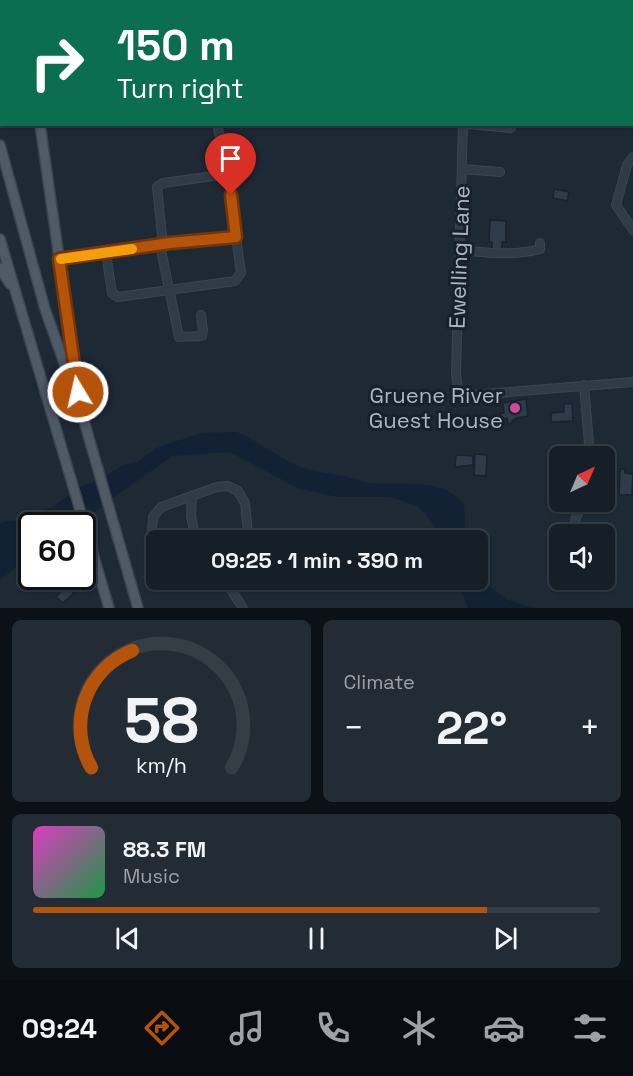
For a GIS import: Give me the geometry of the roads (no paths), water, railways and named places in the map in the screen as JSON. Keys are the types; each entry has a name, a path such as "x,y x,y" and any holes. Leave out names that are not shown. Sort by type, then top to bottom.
{"main road":[{"path":"40,126 82,414"},
{"path":"0,145 45,309 82,414 138,608"},
{"path":"0,239 109,608"},
{"path":"0,268 17,295"}],"street":[{"path":"105,253 112,292 121,298 238,279 241,273 228,174 217,126"},
{"name":"Ewelling Lane","path":"463,126 456,372 458,389 465,394 472,395 584,385"},
{"path":"490,126 511,128"},
{"path":"633,157 625,172 616,205 633,230"},
{"path":"462,170 500,172"},
{"path":"201,315 202,336 179,337 168,290 156,190 160,184 228,174"},
{"path":"59,259 236,237"},
{"path":"460,250 501,254 528,252 540,249 540,243"},
{"path":"589,446 584,385 633,382"},
{"path":"153,530 153,517 161,507 217,487 228,486 238,491 245,503 248,530"},
{"path":"192,496 191,516 194,530"},
{"path":"231,590 243,608"}],"water":[{"path":"237,432 309,470 365,482 419,484 444,489 455,495 464,505 465,530 436,530 418,506 389,497 337,497 298,488 230,452 172,456 95,512 40,512 53,507 81,486 98,481 122,466 137,462 158,447 202,433"},
{"path":"18,520 18,566 0,580 0,524"},
{"path":"488,585 508,600 533,608 468,608 462,590 488,590"}],"place":[{"name":"Gruene River Guest House","path":"515,408"}]}
